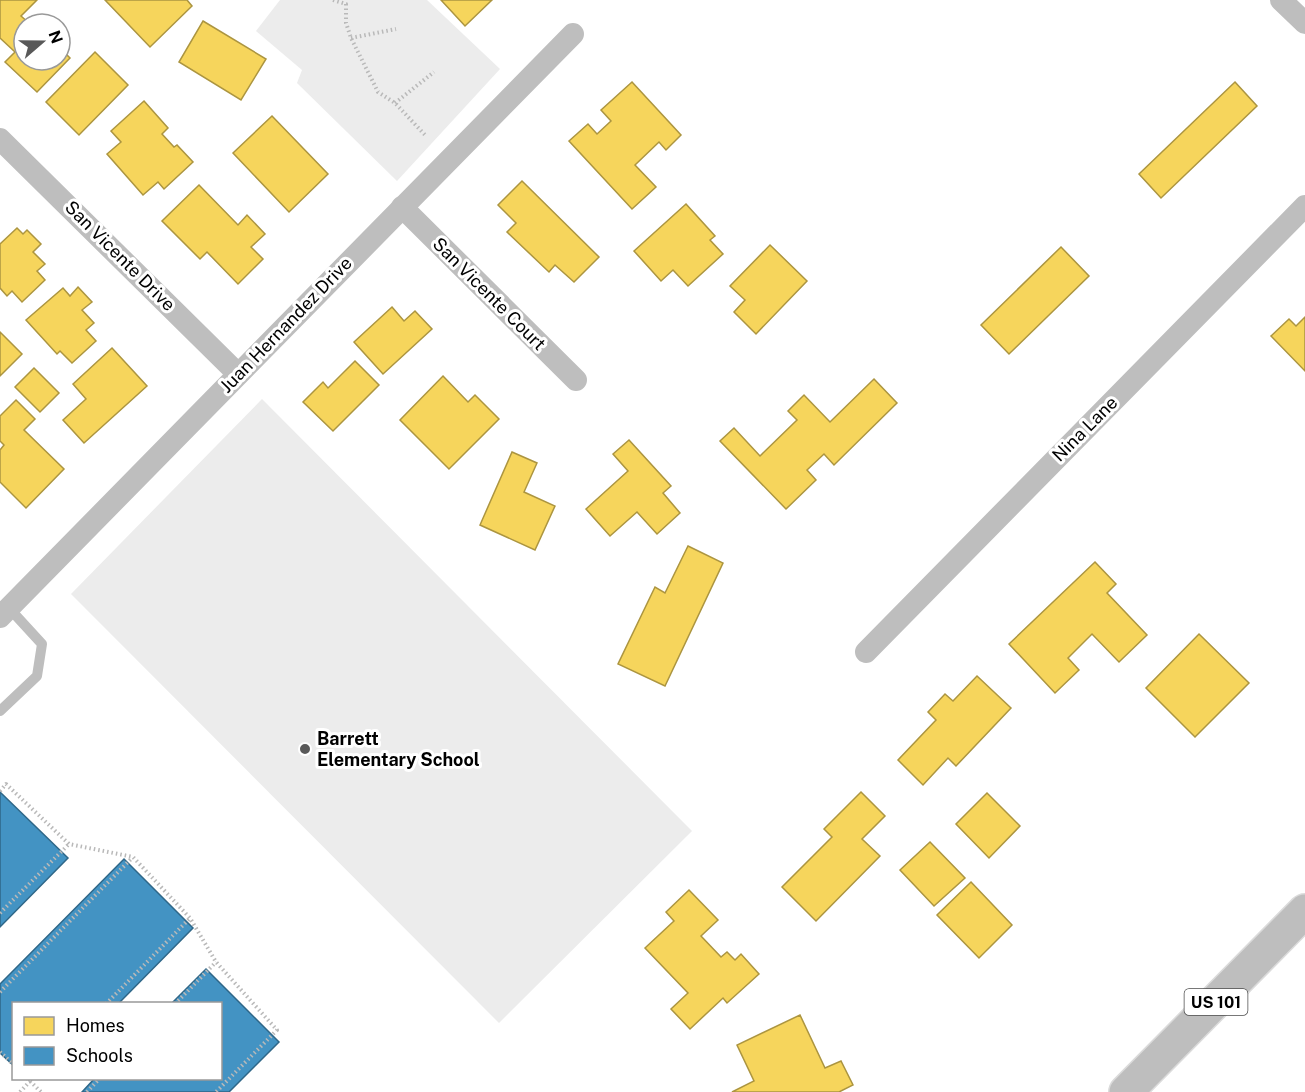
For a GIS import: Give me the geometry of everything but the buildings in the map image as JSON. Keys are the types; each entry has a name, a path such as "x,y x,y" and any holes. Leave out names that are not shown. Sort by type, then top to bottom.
{"highway":[{"name":"US 101","path":"1126,1092 1305,911"}],"street":[{"path":"1281,0 1305,23"},
{"name":"Juan Hernandez Drive","path":"4,612 573,34"},
{"name":"San Vicente Drive","path":"0,139 238,374"},
{"name":"Nina Lane","path":"866,652 1305,206"},
{"name":"San Vicente Court","path":"402,207 576,381"}],"lane":[{"path":"0,711 37,676 42,644 4,612"}],"path":[{"path":"333,0 345,4 346,22 351,38 378,92 395,103 426,136"},
{"path":"351,38 396,28"},
{"path":"395,103 434,72"},
{"path":"0,791 6,784 69,844 133,857 190,918 216,962 277,1030 216,1092"},
{"path":"0,913 69,844"},
{"path":"0,992 133,857"},
{"path":"108,1002 190,918"},
{"path":"177,1002 216,962"},
{"path":"0,1052 12,1063"},
{"path":"20,1092 30,1080 40,1092"},
{"path":"87,1092 98,1080"}],"shaded area":[{"path":"280,0 427,0 500,69 397,181 297,83 302,70 256,31"},
{"path":"262,399 692,831 499,1023 71,594"}],"place":[{"name":"Barrett Elementary School","path":"305,749"}]}
